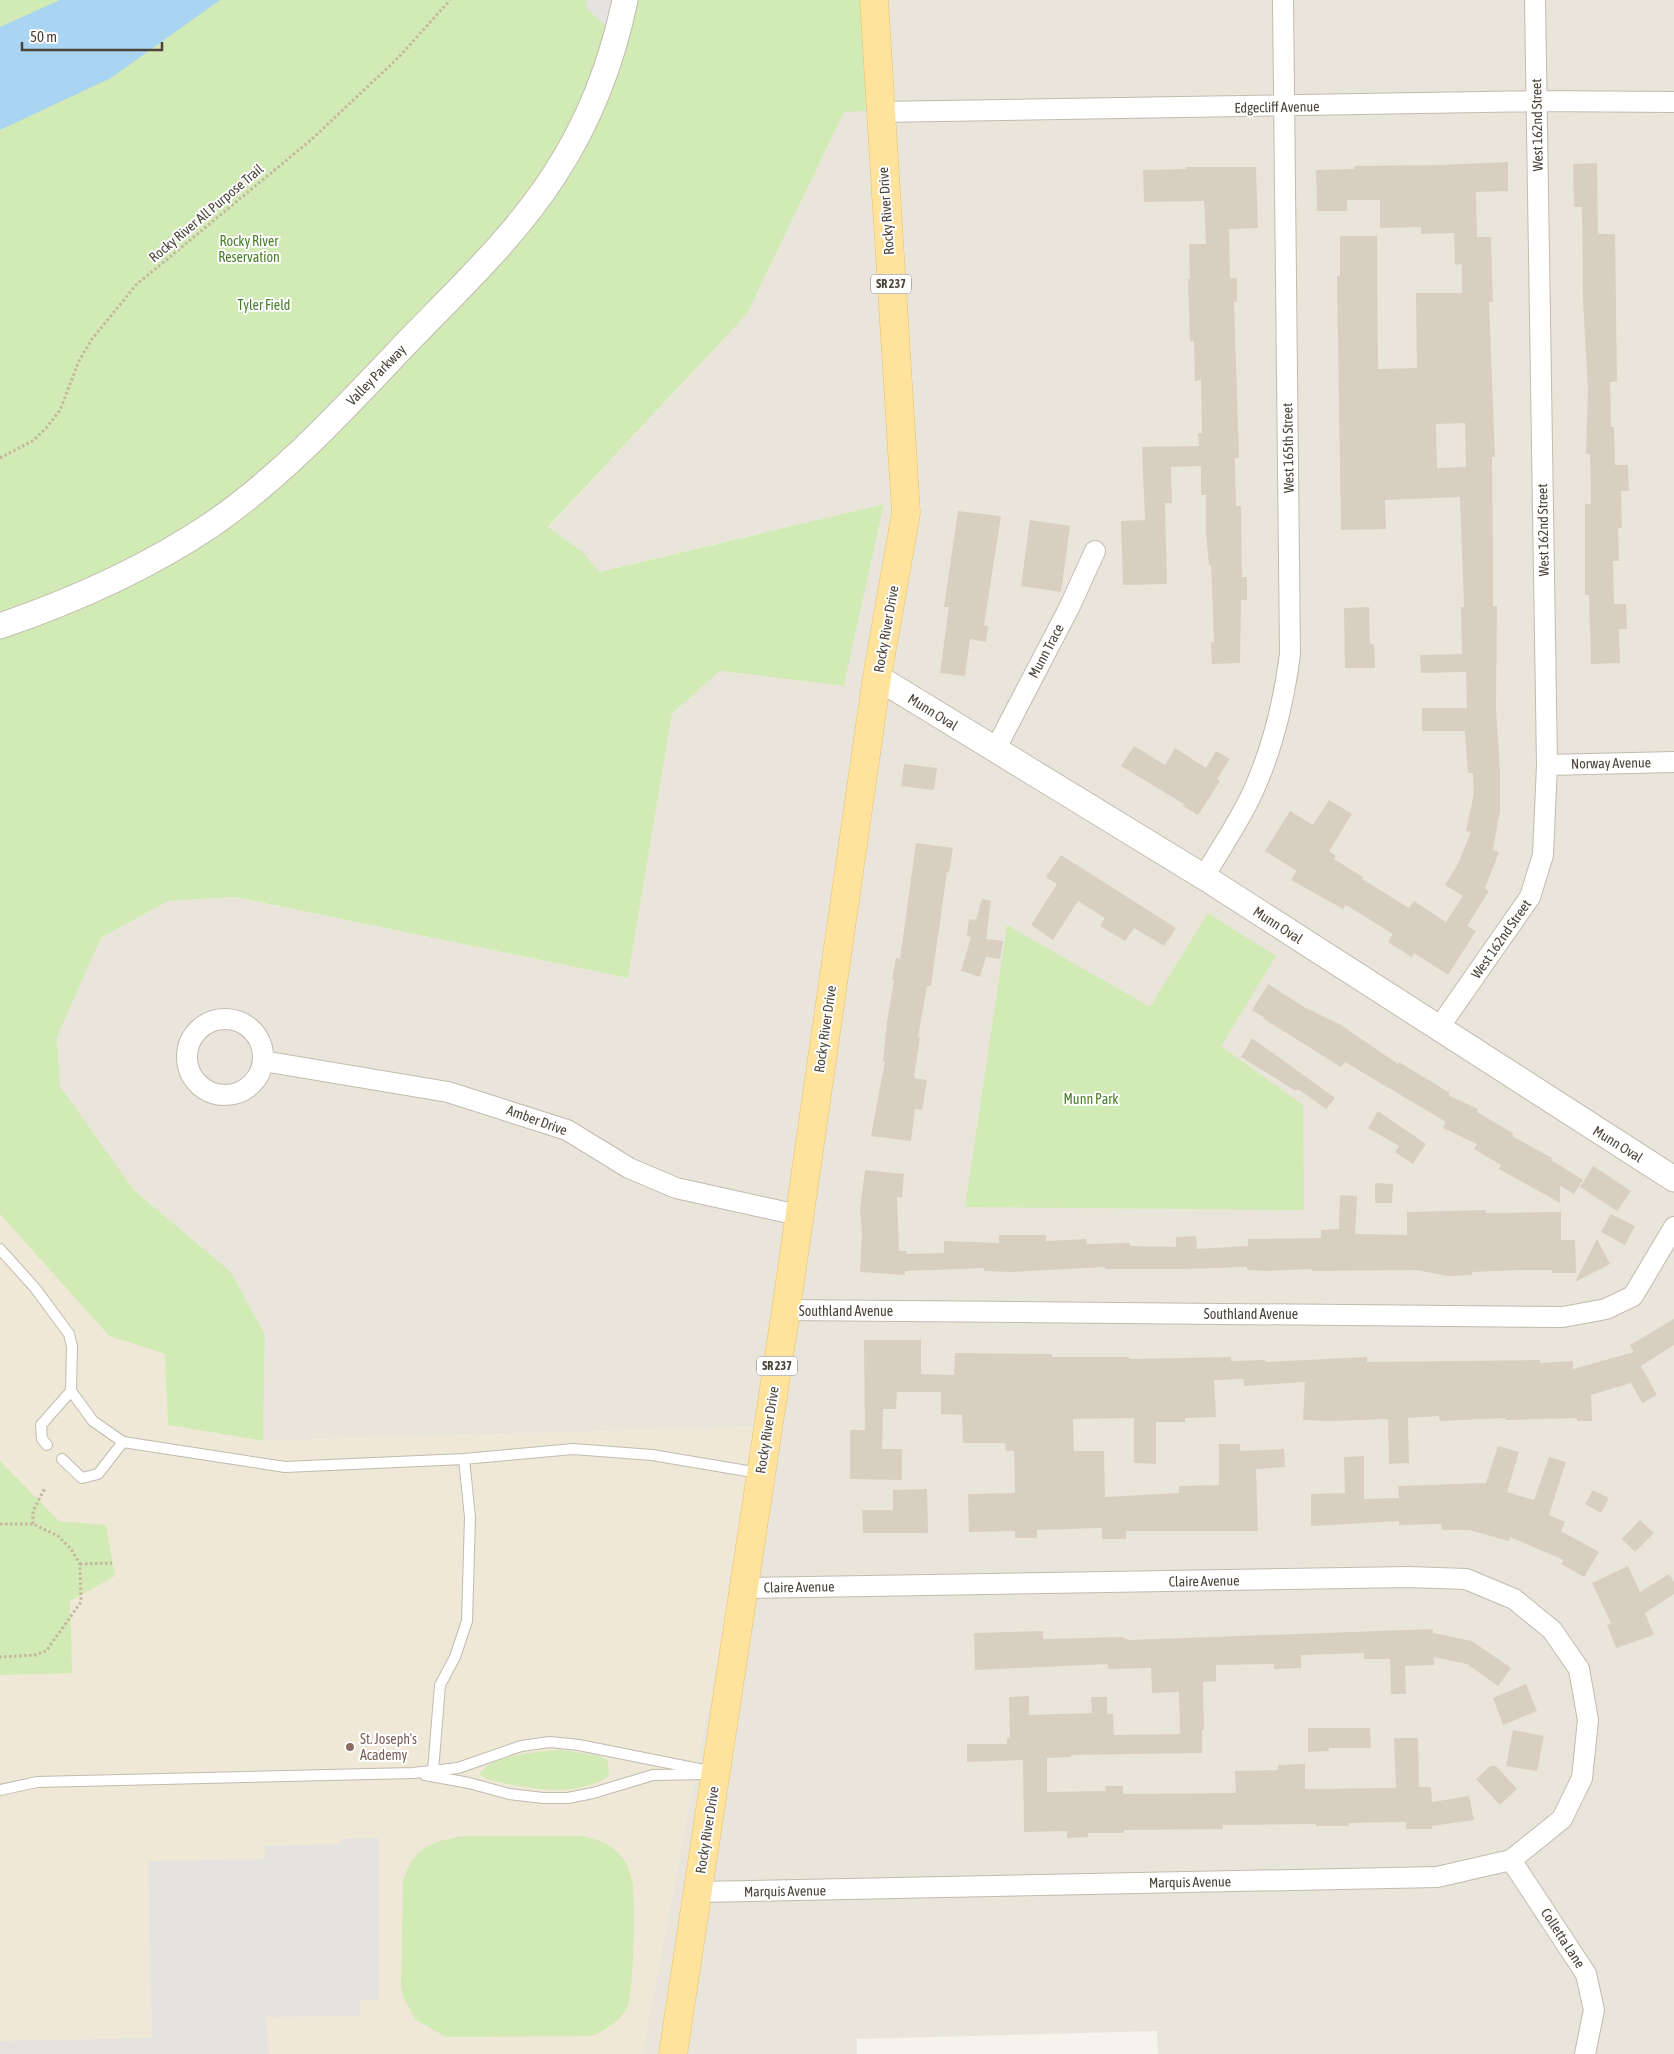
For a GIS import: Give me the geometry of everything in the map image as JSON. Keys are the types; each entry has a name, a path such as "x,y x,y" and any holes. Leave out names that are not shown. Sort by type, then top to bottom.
{"main road":[{"name":"Rocky River Drive","path":"673,2054 786,1310 798,1215 877,677 906,514 874,0"}],"street":[{"name":"Valley Parkway","path":"0,626 32,615 124,576 210,526 257,492 307,446 516,227 555,175 583,126 603,83 617,40 625,0"},
{"name":"West 165th Street","path":"1204,877 1255,788 1276,730 1290,654 1282,0"},
{"name":"West 162nd Street","path":"1438,1029 1530,897 1543,855 1547,764 1535,0"},
{"name":"Edgecliff Avenue","path":"880,112 1284,107 1536,101 1674,102"},
{"name":"Munn Trace","path":"995,750 1095,551"},
{"name":"Munn Oval","path":"877,677 1204,877 1674,1179"},
{"name":"Norway Avenue","path":"1547,764 1674,762"},
{"name":"Amber Drive","path":"263,1061 457,1094 567,1130 629,1168 676,1188 798,1215"},
{"name":"Southland Avenue","path":"786,1310 1563,1317 1606,1309 1633,1296 1674,1227"},
{"name":"Claire Avenue","path":"743,1588 1388,1578 1466,1579 1514,1599 1552,1630 1578,1669 1588,1720"},
{"name":"Marquis Avenue","path":"698,1892 1436,1878 1511,1860 1562,1819 1582,1778 1588,1720"},
{"name":"Colletta Lane","path":"1511,1860 1586,1974 1594,2010 1585,2054"}],"lane":[{"path":"0,1249 35,1288 69,1334 72,1346 71,1391 93,1421 123,1442 285,1467 464,1459 573,1450 652,1455 760,1473"},
{"path":"47,1445 42,1439 41,1425 71,1391"},
{"path":"62,1459 82,1478 98,1474 123,1442"},
{"path":"433,1771 440,1685 455,1657 467,1621 470,1516 464,1459"},
{"path":"0,1790 37,1782 413,1773 458,1768 522,1746 550,1742 579,1745 715,1773"},
{"path":"413,1773 469,1783 509,1794 543,1798 568,1798 652,1776 715,1773"}],"path":[{"name":"Rocky River All Purpose Trail","path":"0,458 34,440 47,427 60,410 79,361 92,339 136,285 312,139 399,57 450,0"},
{"path":"32,1524 33,1511 45,1488"},
{"path":"0,1524 32,1524 58,1536 72,1549 80,1564 81,1602 46,1651 35,1655 0,1657"},
{"path":"80,1564 112,1563"}],"shaded area":[{"path":"586,0 615,0 610,30 586,8"},
{"path":"874,0 1674,0 1674,2054 1158,2054 1157,2031 857,2039 857,2054 642,2054 761,1427 263,1441 265,1335 231,1272 134,1190 60,1086 57,1037 101,938 168,901 233,897 628,978 672,714 720,671 844,686 884,504 598,572 584,553 548,528 747,314 844,112"},
{"name":"St. Joseph's Academy","path":"0,1214 109,1336 166,1354 168,1425 263,1441 761,1427 642,2054 0,2054"},
{"path":"379,1838 379,1999 360,2000 360,2016 266,2017 269,2054 0,2054 0,2041 152,2038 148,1861 265,1859 265,1846 341,1844 341,1839"}],"green space":[{"name":"Rocky River Reservation","path":"0,0 874,0 881,110 844,112 747,314 548,527 584,553 599,572 884,504 844,686 720,671 672,714 628,978 234,897 168,901 101,938 57,1037 60,1086 134,1190 231,1272 265,1335 263,1441 168,1425 165,1354 109,1336 0,1214"},
{"name":"Munn Park","path":"1208,913 1276,956 1221,1046 1303,1105 1304,1210 965,1207 1007,925 1150,1007"},
{"path":"0,1461 59,1521 106,1525 115,1576 70,1601 72,1673 0,1675"},
{"path":"563,1750 600,1756 608,1761 609,1776 597,1783 584,1787 556,1790 491,1780 483,1777 480,1773 485,1767 505,1758 544,1751"},
{"path":"467,1836 582,1836 607,1845 622,1857 628,1868 633,1885 633,1968 627,2008 612,2025 592,2036 446,2037 416,2020 404,1999 401,1987 403,1883 412,1861 426,1847 444,1840"}],"water":[{"path":"60,0 220,0 111,78 0,130 0,27"}],"building":[{"path":"1508,162 1508,191 1476,192 1477,237 1491,237 1493,302 1489,302 1495,457 1492,457 1493,606 1497,606 1496,709 1500,771 1500,810 1493,850 1499,852 1485,888 1489,891 1467,926 1476,931 1448,975 1414,953 1412,957 1388,942 1393,934 1346,905 1343,909 1291,880 1297,871 1265,851 1290,811 1313,825 1329,800 1352,814 1329,851 1336,856 1334,859 1409,908 1414,901 1446,922 1463,896 1445,885 1457,866 1471,832 1466,831 1474,793 1473,773 1468,773 1465,731 1422,731 1422,708 1467,708 1466,672 1421,673 1420,655 1462,654 1461,607 1464,607 1460,497 1385,500 1386,529 1341,530 1337,276 1340,276 1340,236 1377,236 1378,369 1417,368 1416,293 1462,293 1462,264 1455,265 1454,233 1421,234 1421,227 1380,228 1380,200 1347,200 1347,211 1317,211 1316,170 1354,169 1354,166","holes":["1465,423 1466,467 1437,468 1436,424"]},
{"path":"1597,163 1598,234 1615,234 1617,382 1610,382 1611,427 1614,427 1615,465 1628,465 1629,491 1621,491 1622,528 1618,528 1619,561 1613,561 1614,604 1626,604 1627,629 1619,629 1620,663 1591,664 1589,595 1585,595 1585,504 1591,504 1590,454 1586,454 1588,390 1583,300 1582,207 1574,207 1573,164"},
{"path":"1186,167 1256,167 1258,228 1229,229 1230,278 1237,278 1237,302 1234,302 1239,458 1235,458 1236,506 1241,506 1242,577 1247,577 1247,600 1241,600 1240,663 1212,664 1211,642 1214,642 1211,565 1209,565 1206,534 1206,495 1201,495 1201,466 1171,467 1172,503 1165,503 1167,584 1123,585 1121,521 1145,520 1142,447 1199,446 1198,433 1202,433 1201,380 1195,381 1194,341 1190,341 1188,279 1190,279 1189,244 1206,244 1204,201 1144,202 1143,170 1186,169"},
{"path":"958,511 1001,516 984,625 988,626 986,642 970,639 965,676 940,673 949,607 944,607"},
{"path":"1030,520 1070,526 1061,592 1021,586"},
{"path":"1369,607 1370,644 1374,644 1375,668 1345,668 1344,608"},
{"path":"1134,746 1165,765 1175,748 1206,768 1216,751 1230,759 1217,779 1220,781 1198,815 1183,806 1184,804 1121,766"},
{"path":"904,764 937,768 934,790 901,786"},
{"path":"916,843 953,848 949,873 947,872 931,986 927,986 918,1037 920,1037 914,1078 927,1080 922,1110 915,1109 911,1141 871,1136 885,1061 883,1061 887,1022 894,980 892,980 896,958 900,959"},
{"path":"1061,855 1176,928 1164,946 1134,928 1125,941 1100,926 1105,918 1078,901 1053,940 1031,925 1057,884 1046,877"},
{"path":"982,899 991,901 986,939 1003,941 1000,959 986,957 980,977 961,971 971,937 967,936 969,919 976,920"},
{"path":"1268,984 1304,1007 1341,1025 1398,1064 1399,1062 1450,1093 1448,1095 1478,1109 1477,1112 1514,1134 1512,1136 1552,1158 1551,1160 1583,1180 1574,1194 1560,1186 1560,1203 1499,1169 1501,1165 1474,1149 1477,1144 1443,1128 1446,1122 1345,1062 1341,1067 1264,1019 1252,1010"},
{"path":"1252,1038 1335,1098 1326,1109 1298,1089 1296,1091 1241,1057"},
{"path":"1378,1111 1426,1144 1413,1164 1395,1152 1399,1146 1368,1128"},
{"path":"1593,1166 1631,1191 1617,1211 1580,1187"},
{"path":"865,1170 904,1174 902,1198 897,1197 899,1251 907,1251 906,1254 944,1253 944,1241 999,1243 999,1235 1046,1235 1046,1241 1086,1239 1087,1244 1130,1243 1130,1246 1176,1247 1176,1237 1196,1236 1197,1249 1248,1246 1248,1239 1321,1238 1321,1230 1339,1229 1340,1195 1357,1196 1355,1234 1407,1235 1407,1212 1486,1210 1485,1213 1561,1212 1561,1240 1575,1240 1576,1273 1552,1273 1552,1270 1518,1270 1472,1272 1472,1275 1447,1276 1417,1270 1313,1271 1312,1269 1267,1271 1247,1270 1247,1267 1105,1269 1105,1267 1013,1272 984,1271 984,1268 905,1271 905,1275 860,1272 862,1231 860,1209"},
{"path":"1375,1183 1393,1184 1392,1203 1375,1203"},
{"path":"1611,1214 1635,1226 1625,1245 1601,1232"},
{"path":"1597,1239 1610,1264 1575,1282"},
{"path":"1674,1319 1674,1345 1641,1366 1657,1395 1642,1403 1631,1383 1591,1395 1592,1421 1577,1421 1577,1418 1505,1420 1506,1418 1440,1421 1439,1416 1408,1418 1409,1463 1389,1464 1388,1419 1303,1420 1305,1382 1244,1386 1243,1379 1214,1380 1216,1417 1185,1418 1185,1422 1156,1422 1156,1464 1134,1463 1134,1418 1073,1419 1074,1451 1104,1451 1105,1497 1179,1493 1179,1486 1219,1485 1219,1444 1240,1444 1240,1451 1284,1449 1285,1467 1256,1469 1258,1531 1126,1531 1126,1539 1102,1539 1102,1528 1037,1530 1037,1538 1015,1538 1015,1531 969,1532 968,1494 1015,1493 1014,1451 1006,1451 1005,1443 963,1443 962,1415 941,1414 941,1392 897,1392 896,1409 883,1409 882,1449 902,1449 902,1480 850,1479 850,1430 865,1430 864,1340 921,1340 921,1374 954,1375 955,1353 1052,1354 1052,1357 1129,1357 1129,1359 1231,1357 1231,1361 1265,1360 1265,1362 1367,1357 1367,1362 1540,1360 1540,1363 1573,1361 1573,1369 1634,1352 1630,1345"},
{"path":"1498,1446 1519,1452 1507,1492 1534,1500 1549,1457 1566,1462 1549,1515 1565,1522 1561,1531 1599,1552 1584,1577 1561,1564 1564,1560 1510,1537 1509,1541 1469,1530 1442,1530 1441,1524 1399,1525 1399,1521 1311,1526 1311,1494 1345,1493 1344,1457 1364,1456 1364,1499 1399,1498 1398,1486 1486,1483"},
{"path":"927,1489 928,1533 863,1533 862,1510 893,1510 893,1490"},
{"path":"1593,1490 1609,1498 1601,1513 1585,1504"},
{"path":"1640,1520 1654,1533 1635,1552 1622,1539"},
{"path":"1628,1566 1640,1592 1669,1574 1674,1582 1674,1594 1645,1613 1654,1635 1616,1648 1607,1625 1611,1623 1592,1583"},
{"path":"1433,1629 1433,1633 1472,1641 1511,1668 1498,1686 1467,1664 1434,1657 1434,1665 1405,1666 1406,1694 1391,1694 1390,1659 1364,1659 1364,1653 1301,1655 1301,1668 1274,1669 1274,1664 1216,1665 1216,1681 1203,1682 1204,1730 1202,1730 1202,1753 1071,1755 1071,1757 1047,1758 1047,1792 1106,1791 1105,1786 1123,1786 1123,1794 1236,1793 1235,1771 1278,1770 1278,1765 1305,1764 1305,1789 1396,1788 1394,1738 1418,1738 1419,1787 1431,1787 1432,1802 1469,1796 1474,1820 1432,1826 1432,1829 1406,1829 1406,1822 1349,1823 1349,1826 1316,1826 1316,1824 1223,1825 1223,1829 1124,1830 1124,1833 1088,1833 1088,1837 1067,1838 1067,1831 1024,1832 1023,1760 967,1762 967,1744 1007,1744 1007,1738 1010,1738 1009,1697 1029,1696 1029,1715 1092,1713 1091,1697 1107,1697 1107,1714 1113,1714 1114,1735 1180,1734 1179,1692 1152,1693 1151,1668 1108,1669 1108,1664 975,1670 974,1633 1043,1631 1043,1639 1122,1637 1129,1640"},
{"path":"1526,1684 1537,1711 1503,1725 1493,1698"},
{"path":"1308,1728 1370,1728 1371,1748 1329,1748 1329,1751 1308,1752"},
{"path":"1513,1730 1544,1736 1537,1771 1506,1766"},
{"path":"1490,1766 1496,1766 1517,1789 1500,1805 1476,1779"}],"place":[{"name":"St. Joseph's Academy","path":"350,1747"}],"park label":[{"name":"Tyler Field","path":"264,305"}]}
